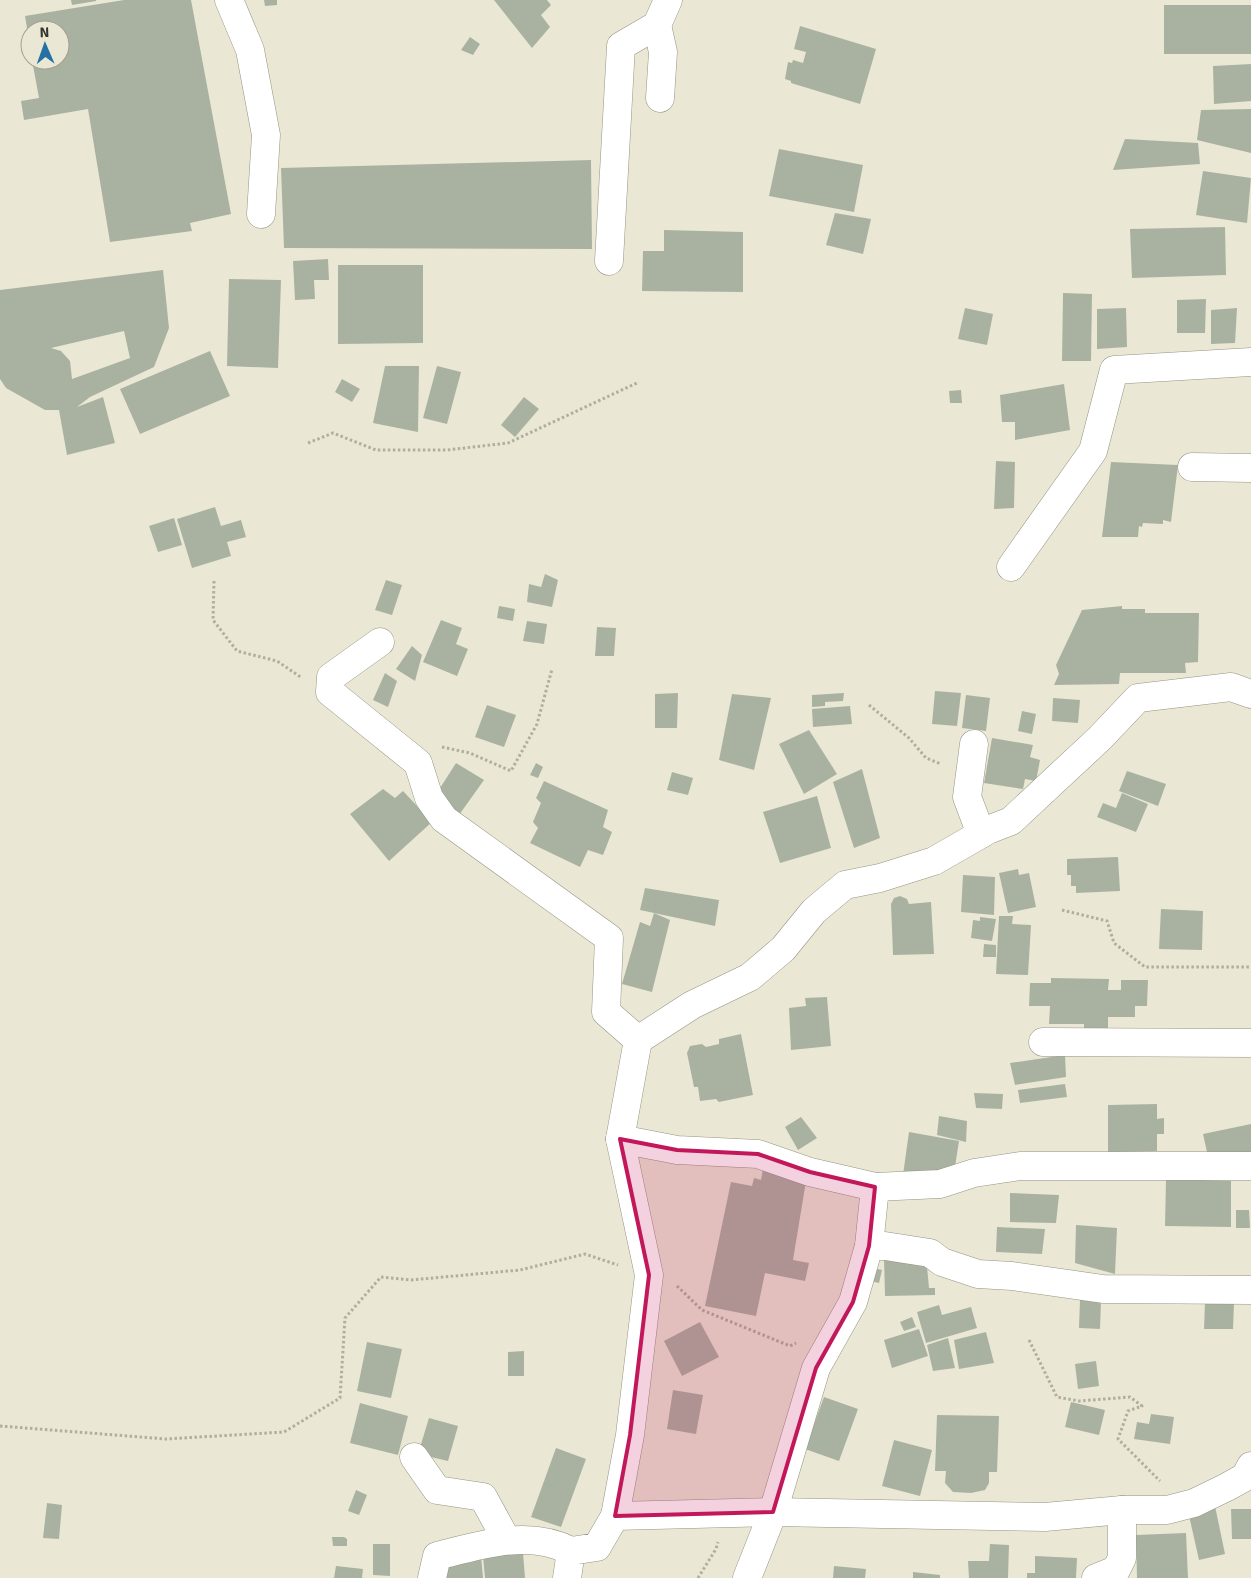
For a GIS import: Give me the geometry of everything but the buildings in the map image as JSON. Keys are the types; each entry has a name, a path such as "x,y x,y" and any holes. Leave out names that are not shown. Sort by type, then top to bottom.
{"street":[{"path":"229,0 250,50 266,135 261,214"},
{"path":"610,261 621,46 657,25 668,0"},
{"path":"657,25 663,52 660,98"},
{"path":"1011,567 1093,451 1114,370 1251,362"},
{"path":"1192,467 1251,468"},
{"path":"380,642 331,677 330,692 418,764 429,798 444,819 610,938 606,1012 638,1040"},
{"path":"432,1578 437,1556 506,1539 556,1543 571,1551 597,1546 614,1516 630,1435 648,1271 620,1139 638,1040 692,1006 750,977 783,949 814,911 845,886 880,878 934,861 981,834 1011,821 1100,738 1138,698 1231,688 1251,694"},
{"path":"974,744 967,797 981,834"},
{"path":"1043,1042 1251,1043"},
{"path":"620,1139 677,1150 758,1154 810,1172 875,1187 940,1184 974,1173 1020,1166 1251,1166"},
{"path":"747,1578 773,1512 816,1368 852,1302 868,1246 875,1187"},
{"path":"868,1246 885,1246 930,1253 942,1262 978,1274 1012,1276 1103,1289 1251,1290"},
{"path":"414,1457 437,1490 483,1497 506,1539"},
{"path":"614,1516 773,1512 1045,1517 1122,1510 1157,1510 1194,1503 1246,1477 1251,1466"},
{"path":"1096,1578 1116,1570 1122,1558 1122,1510"},
{"path":"567,1578 571,1551"}],"path":[{"path":"308,443 333,433 376,450 447,450 508,443 639,382"},
{"path":"214,581 213,620 237,651 277,661 301,678 330,692"},
{"path":"418,764 422,743 470,753 511,771 537,724 552,668"},
{"path":"870,704 909,738 926,758 942,764 951,793 967,797"},
{"path":"1062,910 1107,922 1114,943 1145,967 1251,967"},
{"path":"0,1426 166,1438 284,1432 340,1398 345,1318 381,1277 411,1280 520,1270 586,1254 648,1271 683,1290 702,1310 790,1346 799,1342"},
{"path":"1029,1340 1057,1397 1079,1401 1130,1398 1142,1406 1128,1411 1118,1439 1160,1481 1146,1487 1157,1510"},
{"path":"698,1578 716,1549 723,1513"}],"highlighted area":[{"path":"620,1139 677,1150 758,1154 810,1172 875,1187 869,1246 853,1302 816,1368 773,1512 615,1516 630,1435 649,1275"}]}
